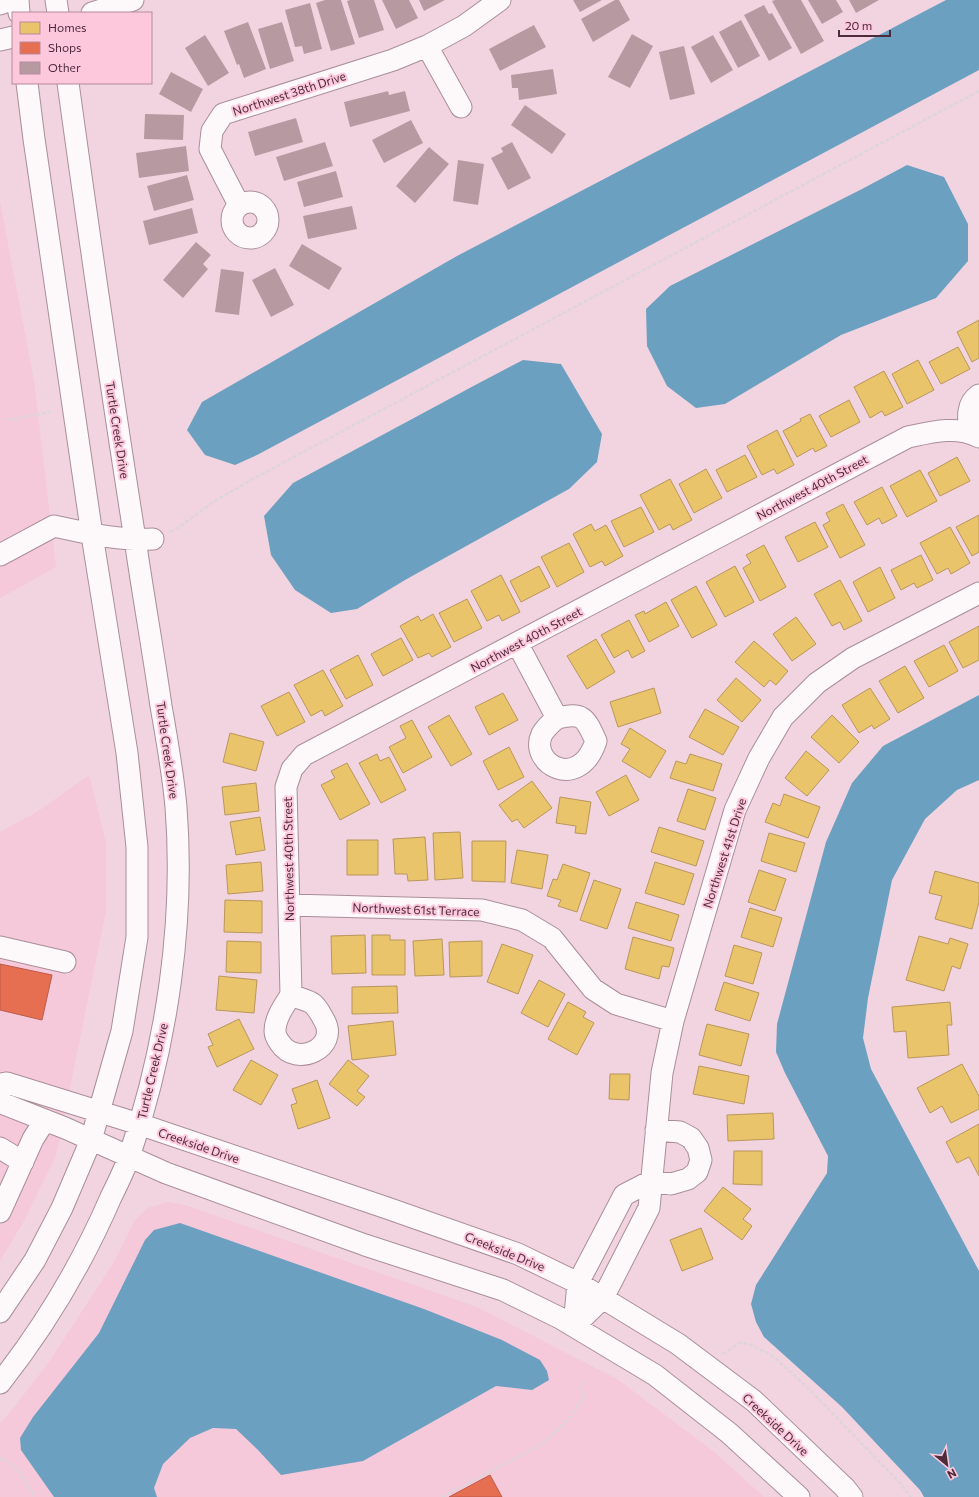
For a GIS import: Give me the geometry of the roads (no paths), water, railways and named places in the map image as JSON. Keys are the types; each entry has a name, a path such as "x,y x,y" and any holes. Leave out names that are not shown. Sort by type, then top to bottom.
{"street":[{"path":"0,4 11,0"},
{"path":"18,0 19,12"},
{"path":"56,0 58,12"},
{"path":"95,12 134,0"},
{"name":"Northwest 38th Drive","path":"239,205 210,149 212,131 223,114 385,62 427,46 464,26 500,0"},
{"path":"0,40 12,37"},
{"path":"427,46 461,107"},
{"path":"0,1312 35,1260 62,1208 91,1140 122,1032 137,937 137,847 127,753 92,535 27,84"},
{"name":"Turtle Creek Drive","path":"0,1383 24,1351 67,1287 94,1236 129,1157 160,1045 176,943 178,898 175,800 144,539 85,205 68,84"},
{"path":"975,434 968,415 975,398 979,396"},
{"name":"Northwest 40th Street","path":"290,995 286,787 292,769 304,755 908,437 930,432 951,430 975,434"},
{"path":"0,555 54,526 92,535 144,539"},
{"name":"Northwest 41st Drive","path":"574,1326 603,1298 649,1208 662,1073 673,1021 735,810 759,758 783,717 817,683 853,658 979,593"},
{"path":"517,643 557,718"},
{"name":"Northwest 61st Terrace","path":"289,905 482,910 522,920 552,938 593,989 616,1004 673,1021"},
{"path":"0,947 65,962"},
{"name":"Creekside Drive","path":"0,1084 7,1083 99,1111 387,1208 511,1252 578,1283 678,1344 754,1401 845,1488 852,1497"},
{"path":"0,1100 4,1104 45,1120 166,1173 321,1229 503,1290 560,1318 655,1375 729,1433 798,1497"},
{"path":"0,1212 33,1139 45,1120"},
{"path":"574,1326 578,1283 624,1195 651,1181 671,1184 688,1179 697,1172 701,1160 698,1148 691,1138 680,1132 656,1130"},
{"path":"0,1148 22,1162"},
{"path":"610,1222 635,1236"}],"water":[{"path":"946,0 979,0 979,70 257,455 235,465 205,455 187,430 202,402 457,256"},
{"path":"907,165 944,177 968,224 968,261 936,298 841,335 725,404 696,408 667,386 647,346 646,309 670,286"},
{"path":"523,360 561,364 602,434 597,462 569,489 405,580 357,609 331,613 295,590 271,555 264,516 293,483"},
{"path":"979,695 979,780 957,790 925,819 892,880 868,998 863,1038 871,1069 979,1271 979,1497 924,1497 920,1490 842,1407 764,1337 756,1322 751,1304 756,1285 827,1173 828,1156 785,1073 776,1052 777,1024 826,842 852,783 883,746"},
{"path":"180,1223 424,1309 502,1340 540,1360 547,1371 549,1380 532,1390 496,1386 363,1461 281,1475 236,1429 213,1428 190,1438 163,1464 154,1488 157,1497 54,1497 21,1450 20,1438 33,1417 99,1333 145,1240 154,1230"}]}
